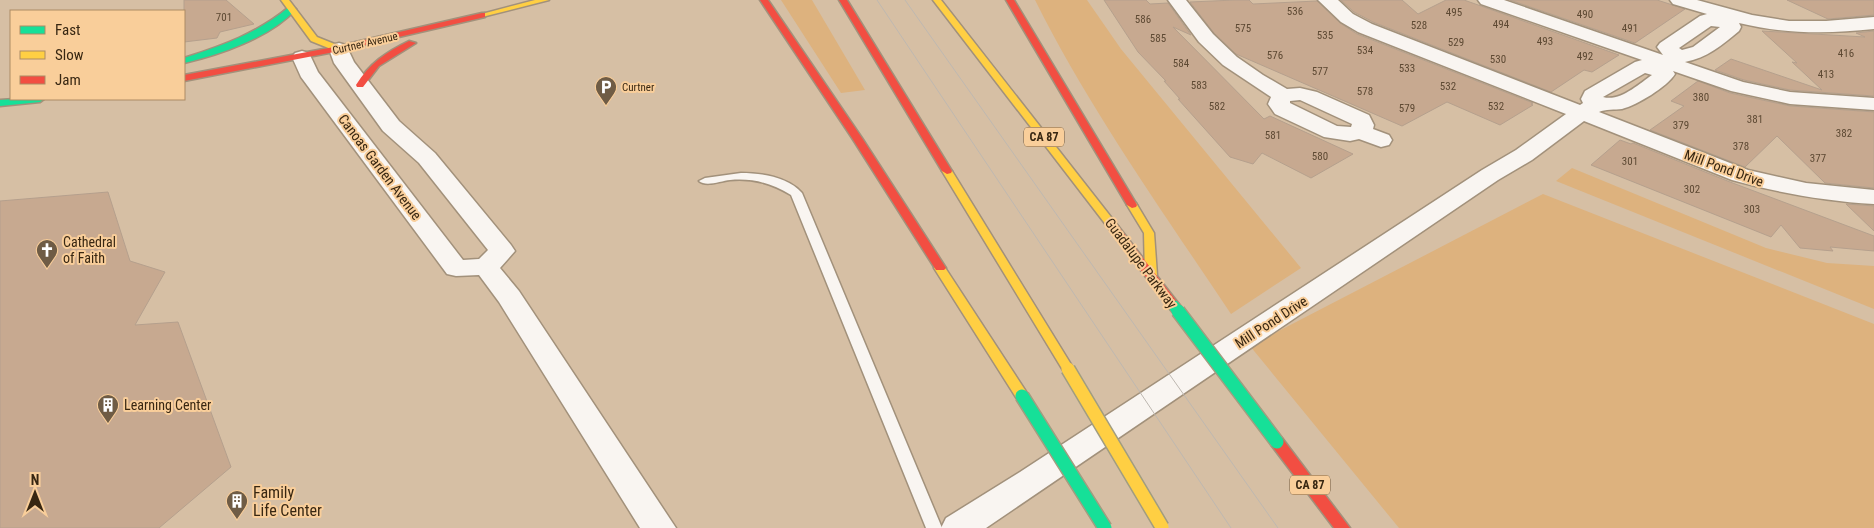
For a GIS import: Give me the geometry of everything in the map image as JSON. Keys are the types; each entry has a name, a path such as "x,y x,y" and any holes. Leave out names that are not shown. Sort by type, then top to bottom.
{"main road":[{"name":"Curtner Avenue","path":"185,78 338,42 462,21 545,0"},
{"path":"764,0 857,138 1105,528"},
{"path":"843,0 1068,369 1162,528"},
{"name":"Guadalupe Parkway","path":"937,0 1151,275 1344,528"},
{"path":"1010,0 1149,233 1151,275"},
{"path":"185,62 246,41 263,33 277,25 288,5 314,39"},
{"path":"360,84 365,73 379,60 400,48 462,21"},
{"name":"Curtner Avenue","path":"300,50 314,39 338,42"},
{"path":"185,62 238,54"},
{"path":"0,103 30,100"}],"street":[{"path":"1177,0 1206,38 1230,61 1283,96 1279,104 1283,109 1332,132 1339,134 1361,132 1381,140"},
{"name":"Mill Pond Drive","path":"1327,0 1347,18 1365,28 1589,108 1768,184 1813,192 1874,197"},
{"path":"1487,0 1738,87 1766,94 1825,101 1874,104"},
{"path":"1679,0 1732,9 1778,25 1812,28 1874,23"},
{"path":"1666,62 1694,56 1732,27 1732,9"},
{"path":"338,42 344,63 391,126 427,158 502,251 486,267 509,297 660,528"},
{"name":"Canoas Garden Avenue","path":"300,50 308,73 456,268 486,267"},
{"name":"Mill Pond Drive","path":"958,528 1032,481 1490,175 1524,155 1589,108 1619,105 1664,76 1666,62"}],"lane":[{"path":"705,181 728,176 752,176 776,181 796,194 934,528"}],"shaded area":[{"path":"781,0 812,0 865,90 841,93"},
{"path":"1035,0 1087,0 1121,49 1301,268 1231,314 1103,121 1056,41"},
{"path":"1572,168 1766,248 1827,263 1874,266 1874,309 1556,181"},
{"path":"1543,194 1874,324 1874,528 1399,528 1250,346"}],"building":[{"path":"184,0 226,0 254,24 220,32 217,38 185,42"},
{"path":"1104,0 1146,0 1150,4 1168,3 1191,35 1173,27 1264,119 1270,116 1353,154 1311,178 1262,153 1253,164 1230,157 1178,99 1180,99 1164,81 1166,81 1138,52"},
{"path":"1249,0 1253,4 1317,1 1340,23 1357,34 1533,103 1531,104 1533,105 1500,125 1447,102 1402,126 1236,54 1214,33 1190,2"},
{"path":"1341,0 1402,0 1418,14 1446,0 1464,0 1619,55 1592,72 1584,70 1551,92 1373,22 1354,12"},
{"path":"1510,0 1657,0 1685,9 1635,43"},
{"path":"1787,0 1874,0 1874,15 1828,19"},
{"path":"1762,31 1865,37 1856,33 1874,31 1874,96 1790,90 1744,80 1715,70 1731,59 1822,90 1792,62 1797,63"},
{"path":"1698,81 1730,93 1790,106 1874,112 1874,188 1825,183 1777,136 1745,167 1650,130 1684,106 1671,101"},
{"path":"1620,140 1633,143 1874,236 1874,251 1830,247 1833,251 1800,248 1781,225 1771,237 1591,165"},
{"name":"Learning Center","path":"108,192 130,261 165,272 135,325 178,322 231,467 159,528 0,528 0,201"},
{"path":"1846,204 1874,206 1874,231"}],"tram line":[{"path":"877,0 1231,528"},
{"path":"905,0 1278,528"}],"traffic: fast":[{"path":"185,61 254,35 267,28 292,9"},
{"path":"0,103 30,100"},
{"path":"1174,306 1277,442"},
{"path":"1022,396 1105,528"}],"traffic: slow":[{"path":"285,0 314,39 339,49"},
{"path":"482,15 545,0"},
{"path":"937,0 1114,228"},
{"path":"947,171 1068,369"},
{"path":"1132,205 1149,233 1151,275"},
{"path":"940,268 1022,396"},
{"path":"1068,369 1162,527"}],"traffic: jam":[{"path":"764,0 857,138 940,268"},
{"path":"843,0 947,171"},
{"path":"1010,0 1132,205"},
{"path":"185,78 334,49 482,15"},
{"path":"360,85 382,59 412,43"},
{"path":"1114,228 1174,306"},
{"path":"1277,442 1343,528"}],"place":[{"name":"Curtner","path":"606,106"},
{"name":"Cathedral of Faith","path":"47,269"},
{"name":"Learning Center","path":"108,424"},
{"name":"Family Life Center","path":"237,520"}]}
